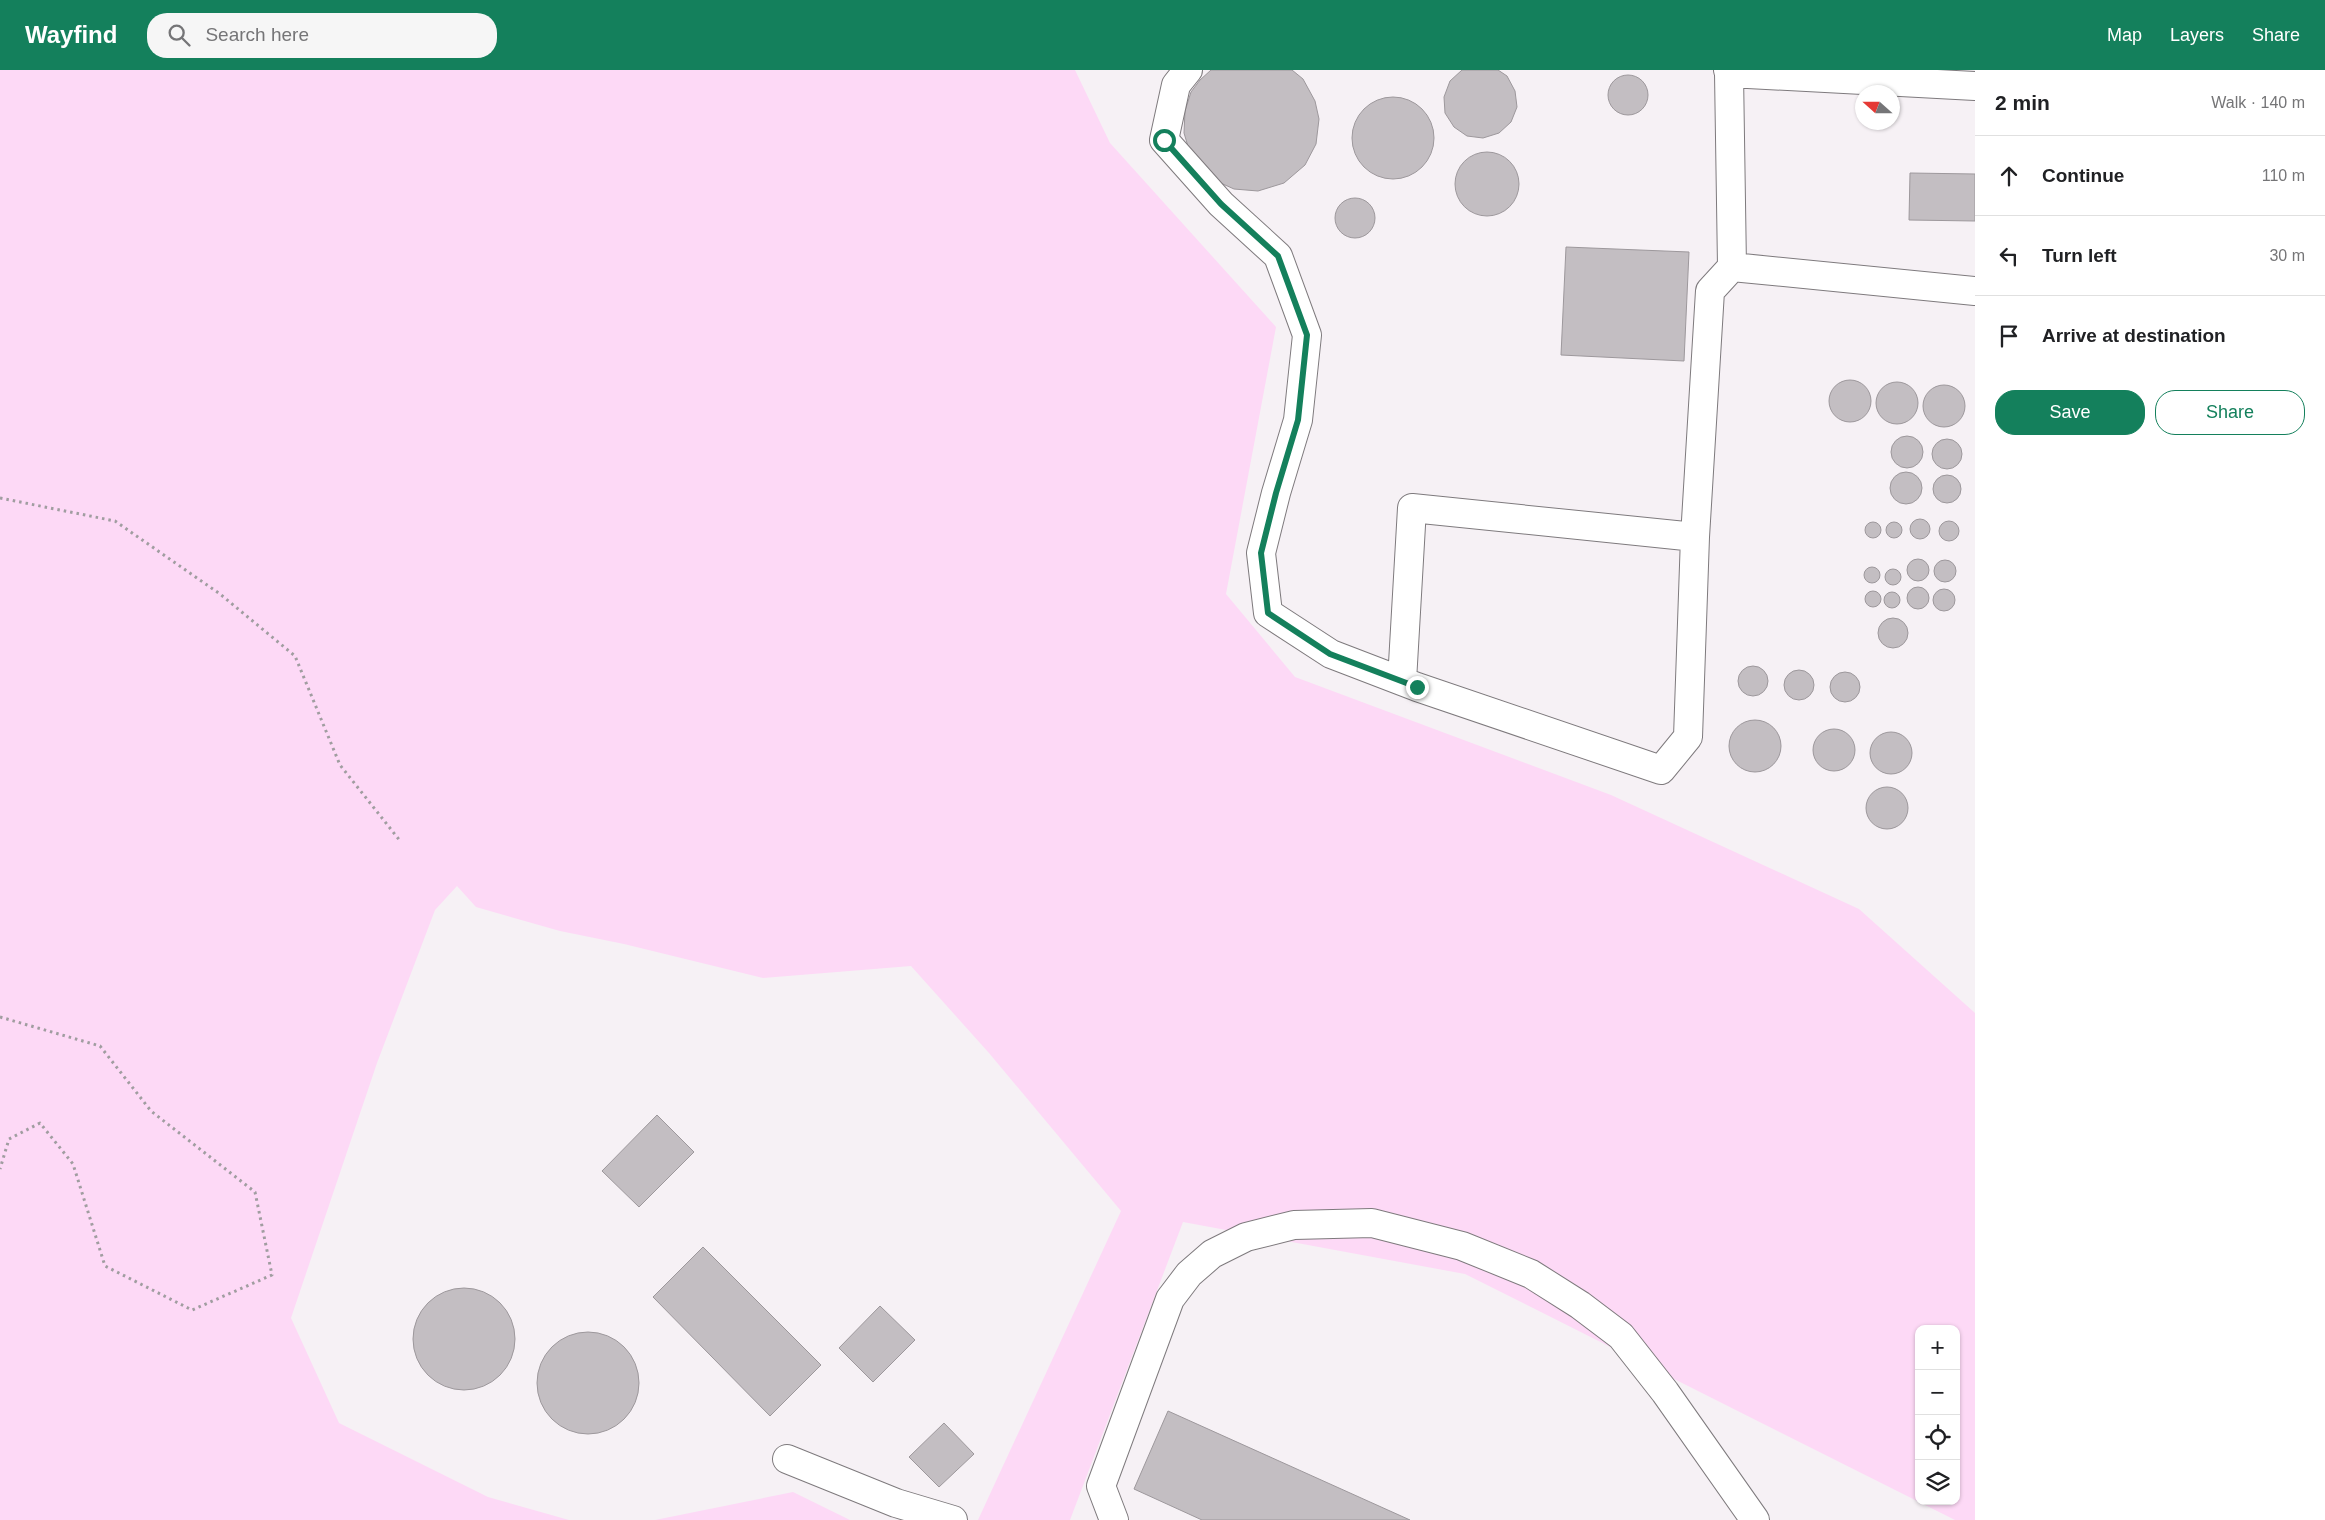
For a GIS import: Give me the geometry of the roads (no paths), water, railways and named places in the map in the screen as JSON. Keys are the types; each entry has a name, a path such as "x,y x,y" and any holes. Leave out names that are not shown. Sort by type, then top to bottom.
{"lane":[{"path":"1188,70 1176,85 1164,140 1221,204 1278,256 1307,335 1298,420 1276,493 1261,553 1268,613 1330,654 1402,681 1661,770 1688,737 1695,537 1710,291 1732,267 1729,71 1975,86"},
{"path":"1732,267 1975,291"},
{"path":"1402,681 1412,508 1695,537"},
{"path":"1114,1520 1101,1486 1170,1299 1188,1274 1212,1254 1246,1237 1294,1225 1372,1223 1462,1246 1531,1274 1580,1305 1621,1336 1665,1392 1755,1520"},
{"path":"787,1459 896,1503 953,1520"}]}
